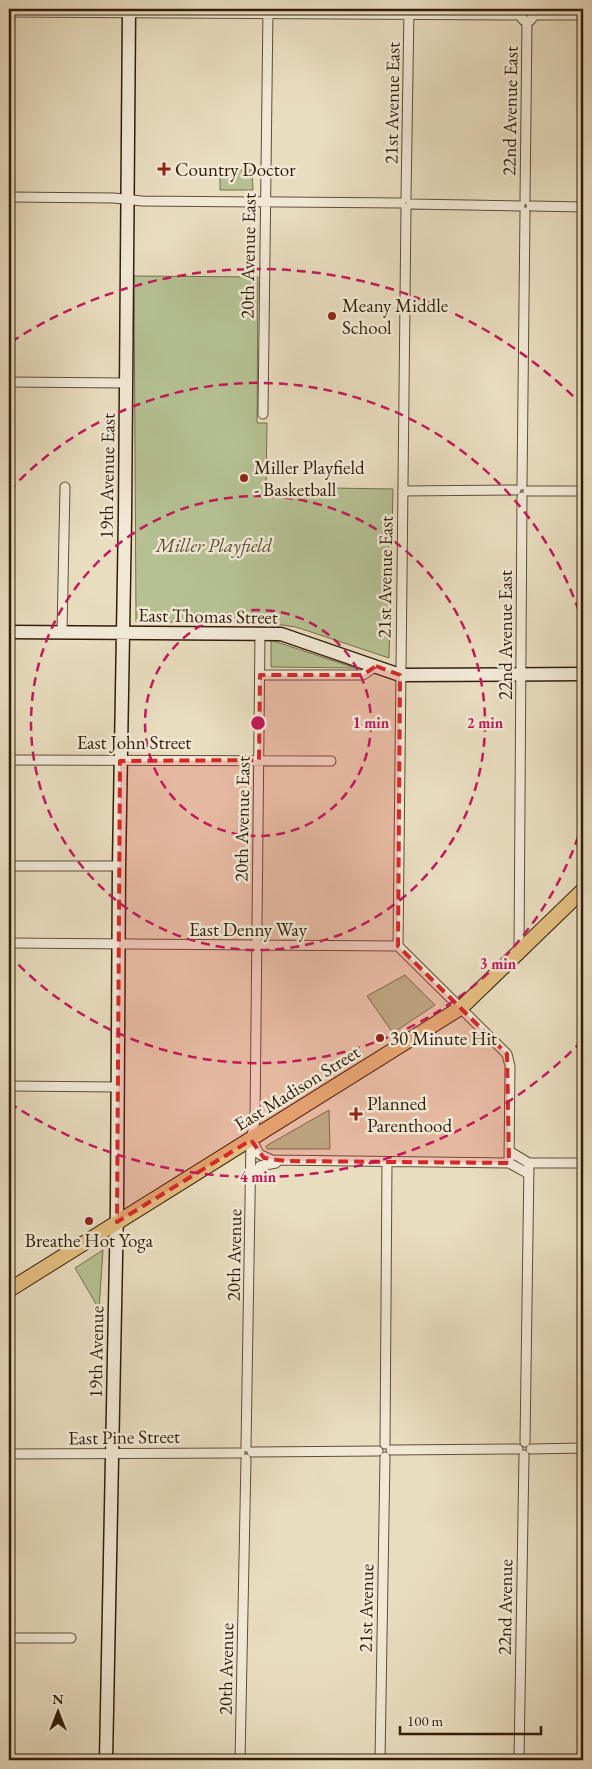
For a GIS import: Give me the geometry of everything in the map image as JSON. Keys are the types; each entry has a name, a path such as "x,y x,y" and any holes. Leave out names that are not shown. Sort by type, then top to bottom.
{"main road":[{"name":"East Madison Street","path":"9,1290 462,1007 519,954 583,890"}],"street":[{"path":"9,12 129,10 409,11 583,15"},
{"name":"19th Avenue East","path":"118,944 129,10"},
{"name":"20th Avenue East","path":"262,414 268,11"},
{"name":"21st Avenue East","path":"398,946 409,11"},
{"name":"22nd Avenue East","path":"519,954 527,14"},
{"path":"9,197 266,203 406,203 583,207"},
{"path":"9,382 126,383"},
{"path":"62,632 65,487"},
{"path":"403,491 583,491"},
{"name":"East Thomas Street","path":"9,632 260,633 294,637 400,674"},
{"name":"20th Avenue East","path":"257,945 260,633"},
{"path":"260,675 363,674 376,666"},
{"path":"400,674 583,674"},
{"name":"East John Street","path":"9,760 331,761"},
{"path":"9,866 119,866"},
{"name":"East Denny Way","path":"9,943 398,946"},
{"name":"19th Avenue","path":"106,1760 117,1222 118,944"},
{"name":"20th Avenue","path":"240,1760 251,1140 255,1121 257,945"},
{"path":"398,946 462,1007 507,1054 510,1066 509,1163"},
{"path":"9,1086 118,1087"},
{"path":"251,1140 264,1158 286,1161 509,1163 529,1174"},
{"path":"509,1151 530,1163 583,1163"},
{"path":"251,1157 254,1162 264,1165"},
{"path":"251,1184 260,1166 286,1161"},
{"name":"21st Avenue","path":"380,1760 387,1162"},
{"name":"22nd Avenue","path":"519,1760 530,1163"},
{"name":"East Pine Street","path":"9,1454 583,1448"},
{"path":"9,1638 71,1638"}],"highlighted area":[{"path":"376,666 400,675 398,946 507,1054 509,1163 286,1161 264,1158 251,1140 117,1222 120,761 259,760 260,675 363,675"}],"green space":[{"path":"220,170 252,170 253,190 220,190"},
{"name":"Miller Playfield","path":"134,276 258,277 257,423 267,423 266,487 393,489 389,658 296,627 262,622 136,622"},
{"path":"271,640 355,668 271,667"},
{"path":"405,975 435,1005 393,1033 367,996"},
{"path":"329,1110 330,1149 267,1149 266,1146"},
{"path":"103,1250 99,1309 75,1268"}],"place":[{"name":"Country Doctor","path":"164,169"},
{"name":"Meany Middle School","path":"332,316"},
{"name":"Miller Playfield - Basketball","path":"244,478"},
{"name":"30 Minute Hit","path":"380,1038"},
{"name":"Planned Parenthood","path":"356,1114"},
{"name":"Breathe Hot Yoga","path":"89,1221"}]}
